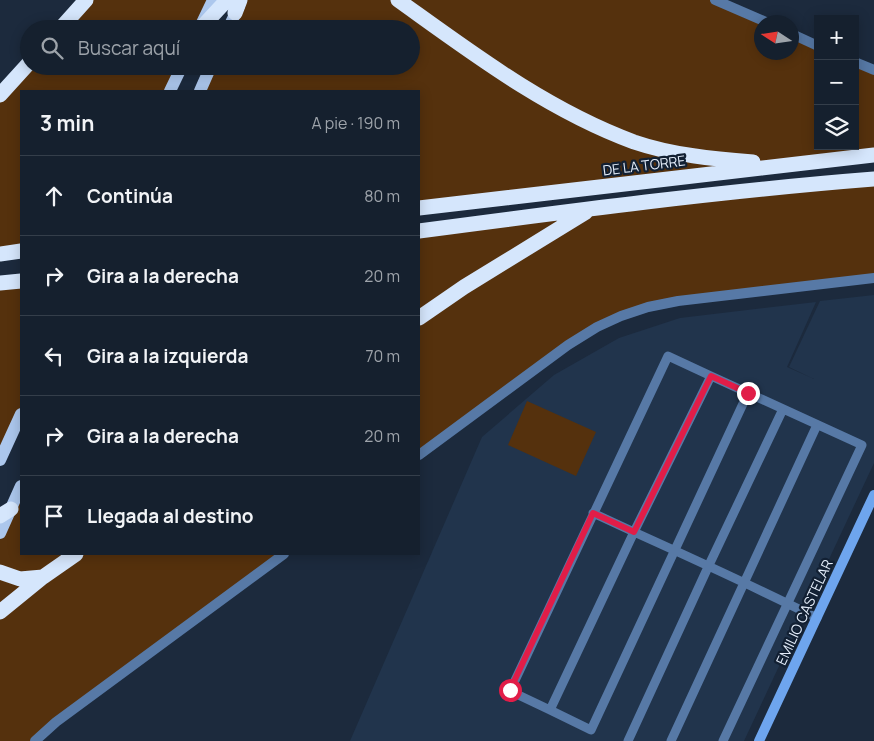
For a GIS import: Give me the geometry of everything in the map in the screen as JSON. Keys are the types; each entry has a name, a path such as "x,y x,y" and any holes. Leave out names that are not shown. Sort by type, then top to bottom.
{"highway":[{"path":"68,20 86,0"},
{"path":"398,0 472,53 538,96 598,127 636,142 676,152 714,159 787,165"},
{"path":"212,20 236,3"},
{"path":"0,94 20,73"},
{"name":"DE LA TORRE","path":"420,208 874,155"},
{"path":"420,231 815,183 874,179"},
{"path":"420,317 464,286 591,209"},
{"path":"0,254 20,251"},
{"path":"0,283 20,281"},
{"path":"0,612 43,576 74,555"},
{"path":"0,572 20,579 43,576"}],"main road":[{"path":"204,20 213,0"},
{"path":"231,20 236,3"},
{"path":"170,90 178,75"},
{"path":"200,90 207,75"},
{"path":"0,460 20,416"},
{"path":"0,533 5,513 20,488"}],"street":[{"path":"714,0 754,17"},
{"path":"799,37 814,44"},
{"path":"859,64 874,70"},
{"path":"420,454 568,345 597,327 621,316 648,307 678,301 874,278"},
{"name":"EMILIO CASTELAR","path":"760,741 874,495"},
{"path":"34,741 56,722 283,555"}],"lane":[{"path":"723,741 789,604 862,445 668,356 510,690 591,730 748,393"},
{"path":"550,710 634,532 711,376"},
{"path":"628,741 783,409"},
{"path":"671,741 817,425"},
{"path":"593,513 709,565 817,618"}],"shaded area":[{"path":"86,0 213,0 203,20 68,20"},
{"path":"242,0 715,0 754,18 754,60 799,60 799,37 814,44 814,150 859,150 859,64 874,70 874,155 420,208 420,90 199,90 206,75 420,75 420,20 232,20"},
{"path":"20,75 177,75 169,90 20,90 20,251 0,254 0,95"},
{"path":"874,179 874,278 678,301 597,327 420,454 420,231"},
{"path":"20,280 20,409 0,456 0,283"},
{"path":"874,295 874,463 744,741 350,741 482,437 554,375 619,338 680,318 816,302 787,367 814,379 789,367 820,301"},
{"path":"527,401 596,432 576,476 508,445"},
{"path":"20,487 20,555 283,555 35,741 0,741 0,533"}],"route":[{"path":"510,690 593,513 634,532 711,376 748,393"}]}
